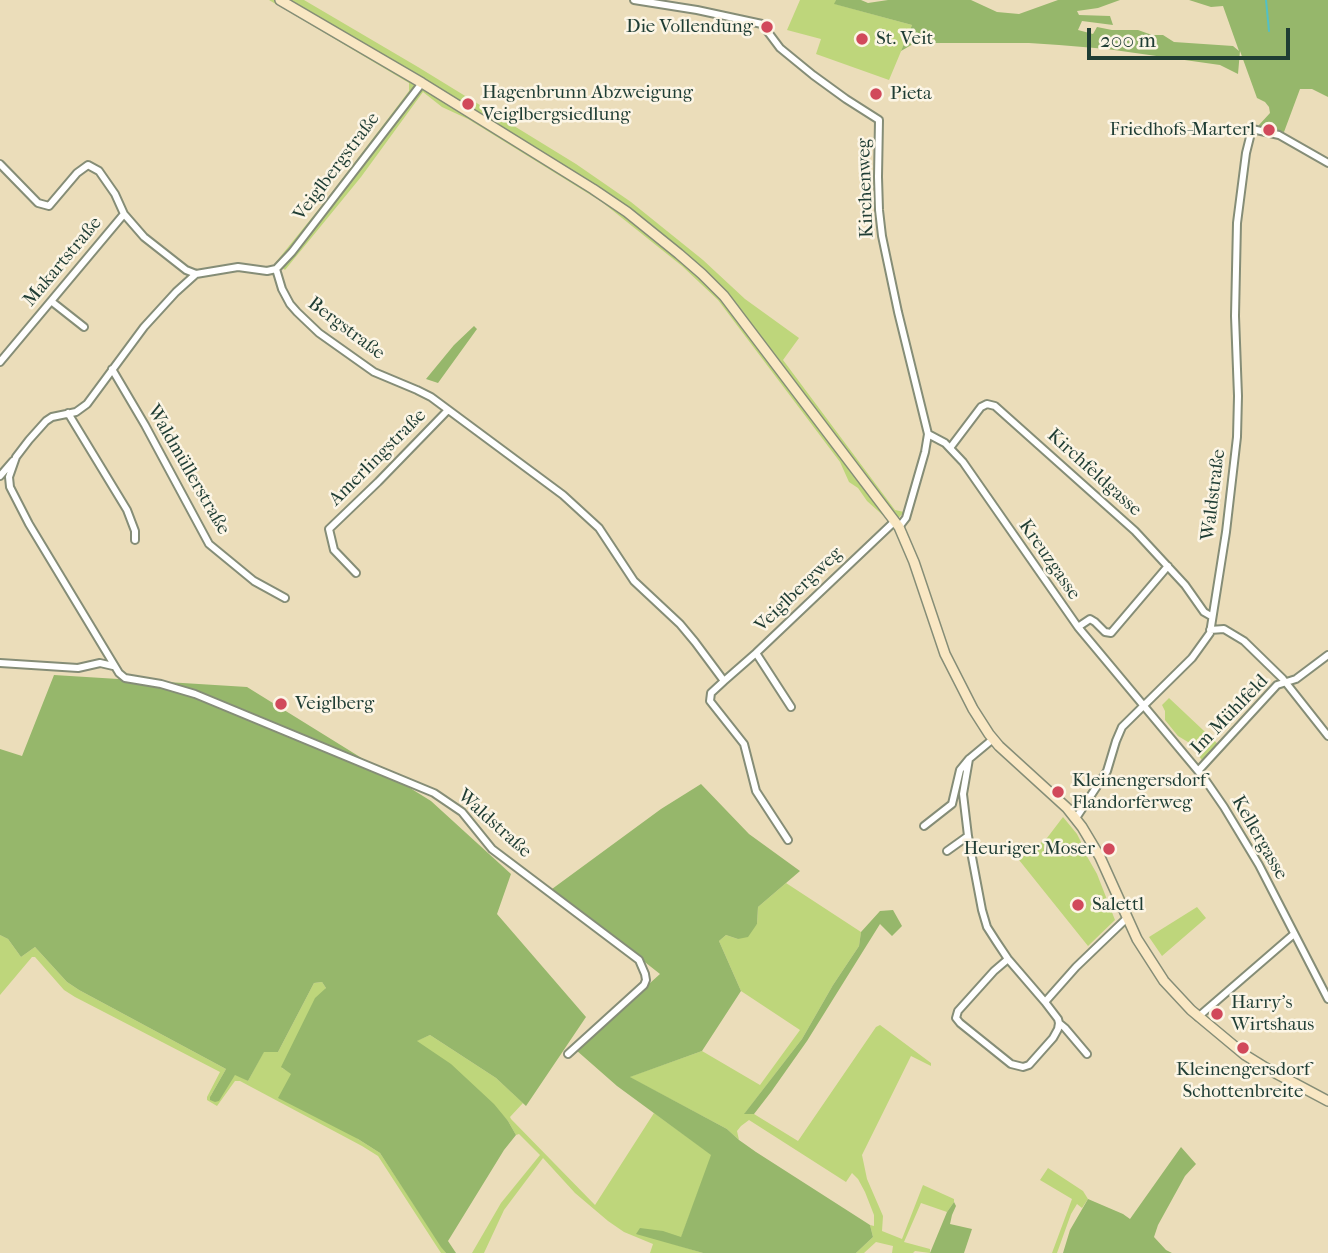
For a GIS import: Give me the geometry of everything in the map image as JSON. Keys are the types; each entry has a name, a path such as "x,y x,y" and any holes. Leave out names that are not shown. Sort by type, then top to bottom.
{"main road":[{"path":"281,0 593,189 651,231 702,274 723,296 897,524 914,562 945,654 973,709 993,739 1076,818 1100,858 1127,918 1157,972 1198,1017 1255,1062 1328,1101"}],"street":[{"name":"Kirchenweg","path":"634,0 762,24 780,48 813,75 880,120 878,209 882,236 928,434 927,447 906,518 897,524"},
{"name":"Veiglbergstraße","path":"276,269 422,83"},
{"name":"Waldstraße","path":"1076,818 1107,771 1120,732 1192,658 1207,639 1210,630 1237,437 1237,223 1245,153 1252,129 1279,135 1328,163"},
{"path":"0,164 38,203 48,206 77,173 88,165 99,171 115,194 124,214 153,245 195,274 238,267 267,271 276,269"},
{"name":"Makartstraße","path":"0,362 124,214"},
{"name":"Bergstraße","path":"276,269 282,289 293,308 319,333 369,369 423,392 490,439 586,514 605,535 634,581 680,624 724,681"},
{"path":"0,476 46,421 76,412 87,404 151,319 195,274"},
{"path":"51,301 84,327"},
{"name":"Waldmüllerstraße","path":"112,369 209,544 254,581 285,598"},
{"name":"Kirchfeldgasse","path":"950,448 981,407 987,404 995,406 1135,531 1188,588 1204,612 1211,616"},
{"name":"Amerlingstraße","path":"356,573 334,550 329,529 448,410"},
{"path":"68,413 127,510 135,531 135,540"},
{"name":"Kreuzgasse","path":"928,434 940,439 950,448 971,474 1078,628 1144,706"},
{"path":"16,457 9,477 10,487 113,666"},
{"name":"Veiglbergweg","path":"724,681 897,524"},
{"path":"1078,628 1090,619 1105,632 1111,633 1168,566"},
{"path":"1210,630 1224,629 1240,638 1286,682"},
{"path":"756,653 791,707"},
{"name":"Im Mühlfeld","path":"1198,771 1277,685 1296,679 1328,655"},
{"path":"0,663 78,668 100,663 113,666"},
{"name":"Waldstraße","path":"113,666 125,678 161,684 195,694 433,793 462,812 492,849 639,960 645,974 644,985 568,1054"},
{"path":"724,681 710,693 710,701 744,744 757,794 788,840"},
{"name":"Im Mühlfeld","path":"1286,682 1328,736"},
{"name":"Kellergasse","path":"1144,706 1224,807 1259,865 1328,999"},
{"path":"924,826 952,804 960,771 969,759 993,739"},
{"path":"969,759 963,794 979,900 987,927 1008,959 1087,1054"},
{"path":"947,851 968,836"},
{"path":"1045,1002 1076,967 1127,918"},
{"path":"1198,1017 1294,934"},
{"path":"1008,959 958,1012 958,1022 1011,1064 1020,1067 1029,1065 1053,1038 1059,1023"}],"green space":[{"path":"269,0 304,0 418,67 576,164 631,202 703,260 745,299 799,338 783,360 895,510 904,512 890,527 887,519 849,482 840,462 718,300 682,266 602,202 468,119 442,107 423,92 361,177 285,270 276,262 409,91 409,83"},
{"path":"800,0 836,0 835,4 912,25 889,80 816,54 821,39 787,30"},
{"path":"836,0 861,0 868,3 888,0 971,0 997,12 1019,14 1058,0 1120,0 1098,8 1077,11 1079,15 1110,16 1113,25 1082,21 1078,30 1093,34 1097,27 1138,30 1152,35 1163,35 1174,42 1233,46 1239,51 1223,6 1211,7 1189,0 1328,0 1328,97 1312,89 1300,89 1284,132 1259,127 1270,113 1269,107 1257,98 1240,51 1238,74 1220,65 1059,45 923,43 913,44 901,51 912,25 834,4"},
{"path":"474,326 477,329 438,383 426,379 454,345"},
{"path":"54,675 247,687 431,801 511,874 497,914 586,1017 526,1106 496,1078 430,1035 417,1041 451,1064 494,1104 516,1135 448,1241 456,1253 446,1253 441,1247 380,1153 278,1098 291,1074 281,1067 315,998 326,988 322,982 314,983 278,1052 264,1052 248,1081 235,1075 219,1101 215,1102 210,1100 210,1097 226,1069 79,990 67,982 35,947 21,957 8,939 0,935 0,749 22,756"},
{"path":"1169,698 1220,746 1205,764 1188,742 1178,736 1165,720 1162,705"},
{"path":"701,784 749,834 800,871 758,907 757,924 748,937 738,939 726,935 719,941 741,991 702,1051 630,1077 727,1129 756,1152 870,1225 873,1237 856,1253 703,1253 636,1234 640,1228 681,1237 711,1155 617,1086 576,1050 660,974 552,889 661,809"},
{"path":"1063,817 1077,834 1097,874 1115,920 1088,946 1019,860 1047,838"},
{"path":"786,883 861,932 859,946 802,1039 745,1113 754,1114 798,1141 876,1027 880,1025 931,1063 931,1066 911,1056 862,1155 867,1179 883,1216 882,1231 902,1239 923,1185 954,1199 947,1212 921,1203 904,1242 930,1249 930,1253 892,1253 893,1246 876,1242 864,1253 856,1253 873,1237 870,1225 874,1226 874,1215 865,1192 852,1173 846,1182 749,1120 737,1131 739,1140 727,1129 629,1077 702,1051 760,1085 800,1030 741,991 719,941 726,935 738,939 757,924 758,907"},
{"path":"1197,907 1206,918 1162,956 1149,937"},
{"path":"893,910 902,926 892,936 880,924 807,1041 771,1092 754,1114 744,1114 802,1039 859,946 861,932 880,911"},
{"path":"0,935 8,939 21,957 35,947 67,982 79,990 226,1069 210,1097 236,1074 248,1081 264,1051 278,1052 314,983 322,982 326,988 282,1068 291,1073 358,1139 380,1153 446,1253 441,1253 378,1156 362,1146 240,1081 235,1081 217,1106 207,1100 207,1097 220,1072 75,997 64,990 35,957 32,957 0,995"},
{"path":"430,1035 496,1078 523,1103 511,1119 595,1205 654,1113 712,1155 681,1238 664,1232 637,1233 703,1253 650,1253 653,1244 624,1232 608,1221 575,1193 543,1158 504,1210 484,1253 472,1253 501,1203 540,1155 519,1134 516,1135 508,1121 416,1041"},
{"path":"1181,1147 1196,1164 1185,1176 1154,1237 1172,1253 1063,1253 1070,1230 1088,1199 1130,1219"},
{"path":"1048,1168 1083,1191 1088,1199 1082,1208 1077,1204 1071,1214 1057,1253 1052,1253 1072,1199 1040,1180"},
{"path":"954,1202 956,1206 950,1224 972,1229 964,1253 930,1253 947,1212"}],"waterway":[{"path":"1266,0 1269,31"}],"place":[{"name":"Die Vollendung","path":"767,27"},
{"name":"St. Veit","path":"862,39"},
{"name":"Pieta","path":"876,94"},
{"name":"Hagenbrunn Abzweigung Veiglbergsiedlung","path":"468,104"},
{"name":"Friedhofs-Marterl","path":"1269,130"},
{"name":"Veiglberg","path":"281,704"},
{"name":"Kleinengersdorf Flandorferweg","path":"1058,792"},
{"name":"Heuriger Moser","path":"1109,849"},
{"name":"Salettl","path":"1078,905"},
{"name":"Harry's Wirtshaus","path":"1217,1014"},
{"name":"Kleinengersdorf Schottenbreite","path":"1243,1048"}]}
